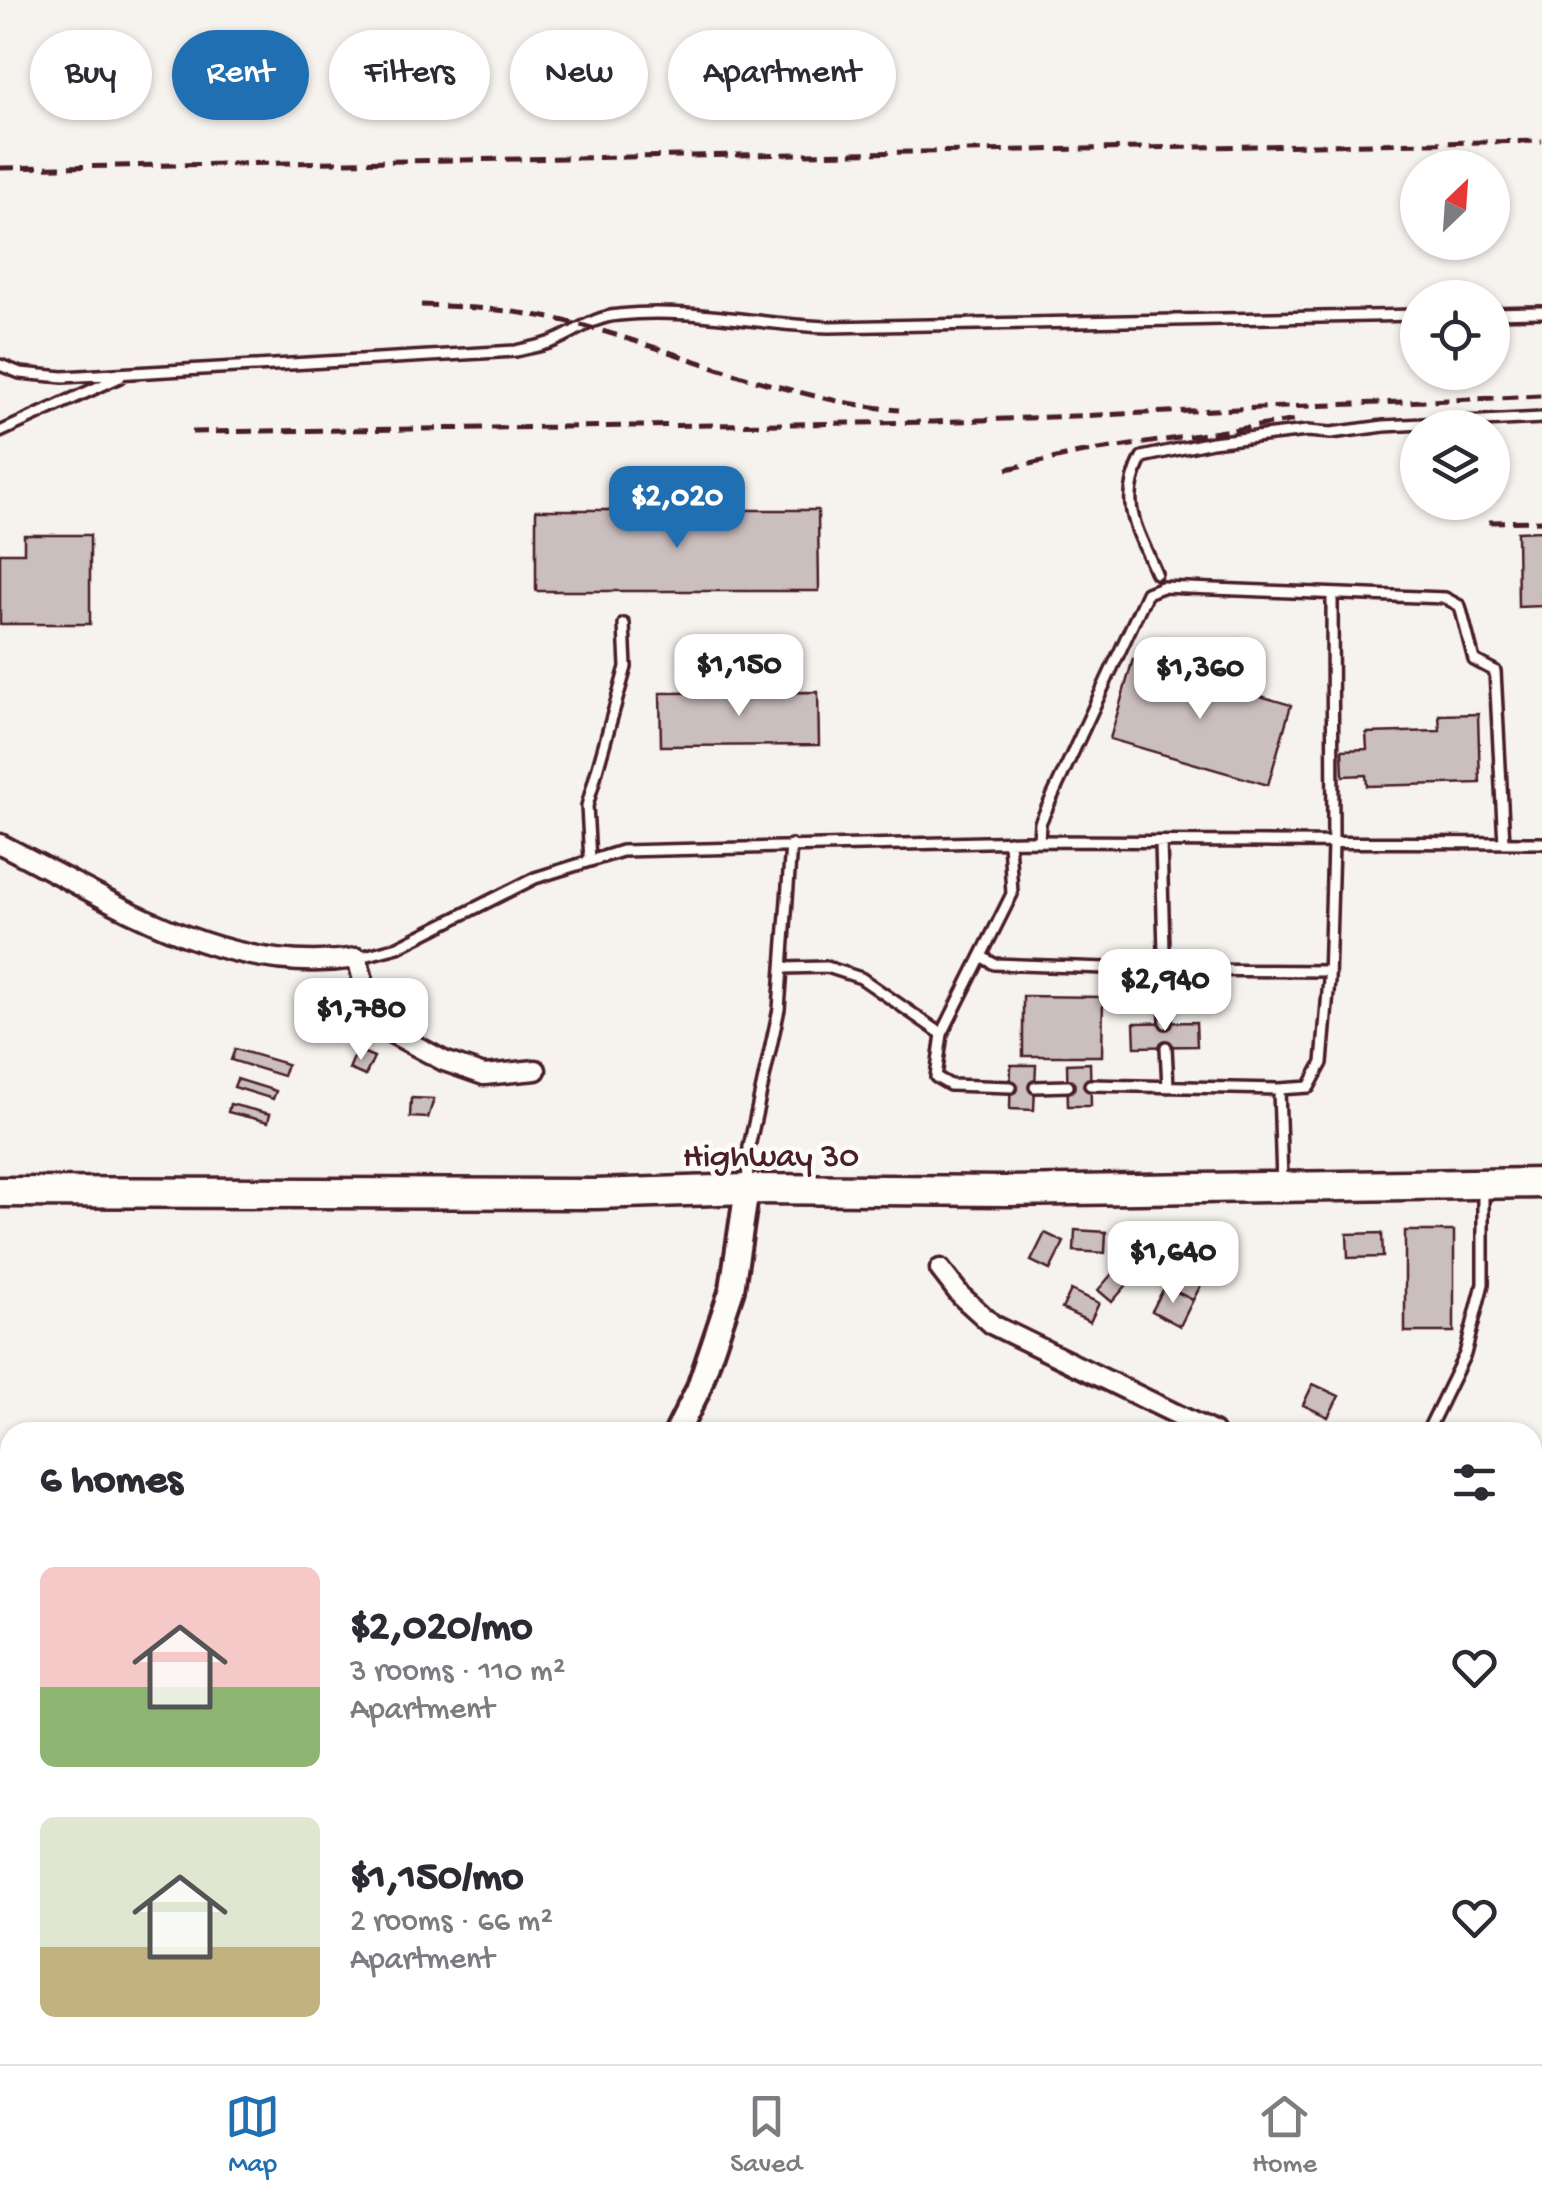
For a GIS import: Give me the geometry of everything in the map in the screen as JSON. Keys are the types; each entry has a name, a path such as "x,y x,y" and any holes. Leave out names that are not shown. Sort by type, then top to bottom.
{"highway":[{"name":"Highway 30","path":"0,1192 595,1194 747,1189 1006,1191 1542,1183"}],"main road":[{"path":"683,1422 698,1390 732,1289 747,1189"}],"street":[{"path":"0,844 234,954 292,962 358,958 372,1014 388,1031 444,1061 484,1075 536,1070"},
{"path":"940,1269 961,1296 993,1325 1192,1422"}],"lane":[{"path":"1510,313 1542,312"},
{"path":"0,365 20,373 63,377 516,351 554,342 581,325 615,315 692,313 780,326 829,327 1400,315"},
{"path":"0,432 122,375"},
{"path":"1156,572 1136,527 1130,501 1130,481 1142,457 1212,442 1307,431 1331,433 1384,426 1542,418"},
{"path":"1038,841 1040,823 1147,594 1162,587 1445,598 1460,606 1474,660 1495,671 1504,843"},
{"path":"1090,1085 1309,1088 1322,1063 1333,844 1332,596"},
{"path":"590,861 587,806 626,667 624,624"},
{"path":"1009,841 1012,894 942,1034 936,1078 950,1085 1010,1087"},
{"path":"358,958 398,947 536,878 622,851 1009,841 1542,843"},
{"path":"1162,842 1166,1023"},
{"path":"747,1189 749,1147 779,1009 791,844"},
{"path":"981,956 994,964 1329,971"},
{"path":"782,968 827,967 861,978 942,1034"},
{"path":"1166,1046 1168,1087"},
{"path":"1035,1087 1068,1086"},
{"path":"1280,1089 1282,1186"},
{"path":"1432,1422 1465,1354 1484,1284 1483,1184"}],"building":[{"path":"536,510 818,510 819,591 536,591"},
{"path":"1542,531 1542,606 1518,607 1517,532"},
{"path":"24,535 90,535 90,624 0,624 0,553 24,553"},
{"path":"1133,659 1291,705 1268,785 1110,739"},
{"path":"818,692 819,745 661,746 660,693"},
{"path":"1478,714 1480,783 1367,786 1366,775 1343,776 1342,750 1367,749 1366,733 1440,731 1439,715"},
{"path":"1023,996 1103,997 1102,1056 1023,1056"},
{"path":"1196,1022 1197,1046 1135,1047 1134,1023"},
{"path":"235,1049 287,1064 283,1076 231,1060"},
{"path":"357,1050 374,1057 365,1076 349,1069"},
{"path":"1090,1063 1091,1106 1068,1106 1067,1064"},
{"path":"1011,1065 1036,1065 1034,1110 1010,1109"},
{"path":"237,1079 276,1091 273,1099 234,1087"},
{"path":"411,1098 434,1099 428,1118 410,1117"},
{"path":"230,1104 270,1114 268,1122 228,1112"},
{"path":"1122,1229 1153,1231 1152,1252 1120,1250"},
{"path":"1075,1230 1106,1232 1105,1253 1074,1251"},
{"path":"1405,1231 1454,1231 1454,1332 1405,1332"},
{"path":"1045,1233 1064,1242 1050,1270 1031,1261"},
{"path":"1382,1233 1383,1257 1348,1258 1347,1234"},
{"path":"1186,1244 1215,1258 1193,1300 1165,1286"},
{"path":"1125,1259 1139,1271 1112,1302 1098,1290"},
{"path":"1165,1286 1193,1300 1180,1326 1152,1311"},
{"path":"1071,1290 1099,1303 1090,1322 1062,1309"},
{"path":"1313,1384 1339,1396 1328,1417 1303,1405"}],"railway":[{"path":"0,168 1542,141"},
{"path":"421,305 501,310 561,320 817,397 899,410"},
{"path":"192,432 934,422 1542,396"},
{"path":"1007,469 1079,453 1297,420"},
{"path":"1489,522 1542,521"}]}
